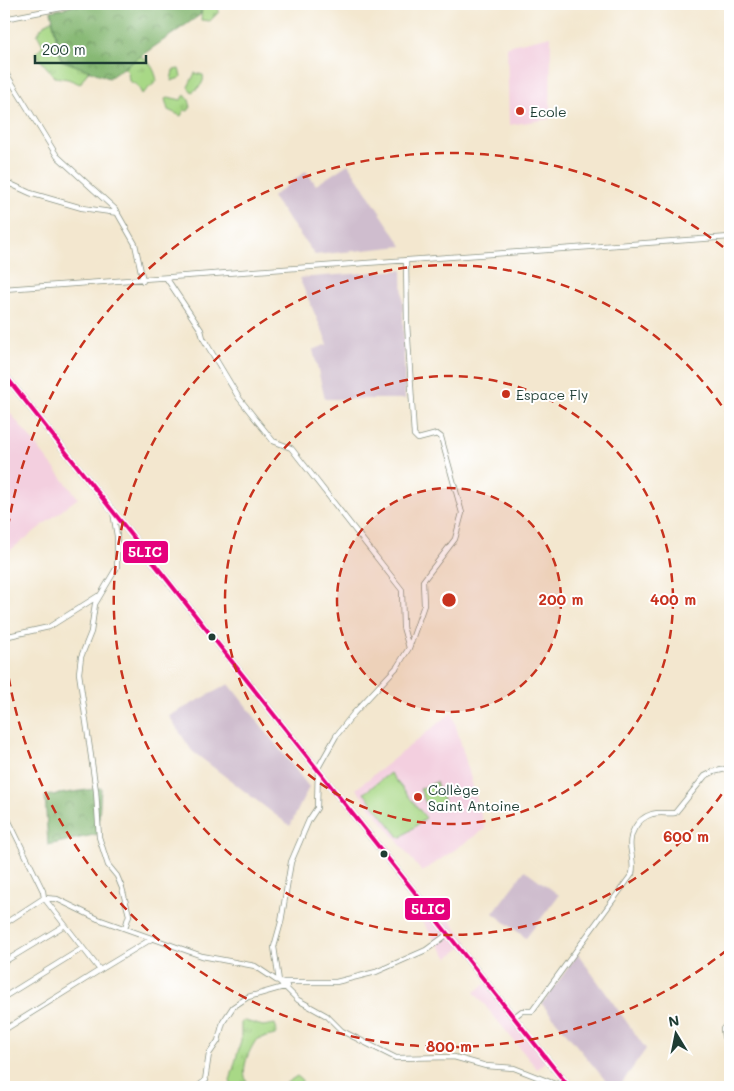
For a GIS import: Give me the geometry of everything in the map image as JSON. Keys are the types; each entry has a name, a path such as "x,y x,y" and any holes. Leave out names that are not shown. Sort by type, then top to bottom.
{"highway":[{"path":"4,374 567,1084"}],"street":[{"path":"4,19 82,4"},
{"path":"4,70 57,156 118,214 135,244 144,280"},
{"path":"4,181 30,194 75,206 118,214"},
{"path":"4,289 406,262 730,237"},
{"path":"279,981 274,948 281,922 291,862 317,808 318,768 336,736 354,713 397,667 409,648 424,605 423,581 427,572 444,555 455,539 462,510 441,437 437,434 418,439 414,435 407,323 406,262"},
{"path":"167,279 201,330 203,338 239,398 273,440 291,448 402,590 403,627 409,648"},
{"path":"113,510 117,536 117,567 99,595 79,673 96,791 98,837 108,864 118,876 122,888 129,915 125,928"},
{"path":"4,637 49,627 99,595"},
{"path":"514,1017 522,1011 532,1011 632,874 633,860 630,849 632,833 636,825 650,814 675,813 705,776 730,768"},
{"path":"4,810 43,891 44,898 100,970"},
{"path":"4,924 44,898 57,900 98,918 202,956 255,966 286,986 298,1000 327,1016 342,1031 396,1058 454,1057 486,1066 514,1068 555,1084 567,1084"},
{"path":"4,962 65,925"},
{"path":"279,981 336,982 376,972 426,950 448,934"},
{"path":"4,1030 154,938"},
{"path":"4,997 82,948"},
{"path":"204,1087 209,1054 218,1041 223,1022 233,1007 248,997 286,986 291,981"},
{"path":"730,1020 723,1029 724,1037 730,1045"},
{"path":"197,1087 206,1080"}],"shaded area":[{"path":"551,36 550,119 509,125 507,46"},
{"path":"348,164 402,246 315,255 272,197 306,171 316,185"},
{"path":"402,270 405,399 325,399 313,350 328,344 299,278"},
{"path":"4,405 78,498 4,555"},
{"path":"229,684 309,787 290,826 192,751 169,716"},
{"path":"452,712 485,829 422,872 356,789"},
{"path":"525,870 559,895 526,938 493,913"},
{"path":"429,909 442,925 449,919 468,942 448,958 419,917"},
{"path":"578,954 646,1049 619,1087 611,1087 542,1004"},
{"path":"487,983 548,1060 537,1069 474,992"}],"green space":[{"path":"82,4 203,4 200,15 109,78 61,60 51,11"},
{"path":"218,5 219,12 210,21 201,20 202,7"},
{"path":"52,19 61,60 89,70 80,84 68,79 55,77 37,56 36,53 43,45 37,34"},
{"path":"140,56 152,66 157,81 142,94 137,85 129,81 128,72 124,68"},
{"path":"179,69 180,78 171,81 173,70"},
{"path":"195,73 203,75 203,80 199,87 192,92 188,87"},
{"path":"185,95 191,107 188,111 184,110 181,116 168,110 165,99 168,97 181,100"},
{"path":"390,773 426,818 400,838 364,793"},
{"path":"436,782 445,804 429,811 420,789"},
{"path":"101,788 98,834 48,845 45,796"},
{"path":"245,1021 263,1026 275,1024 277,1030 275,1035 257,1039 247,1057 244,1071 245,1077 253,1087 232,1087 230,1081 241,1040 241,1022"},
{"path":"297,1076 302,1080 301,1087 280,1087"}],"transit line":[{"name":"5LIC","path":"4,374 569,1087"}],"place":[{"name":"Ecole","path":"520,111"},
{"name":"Espace Fly","path":"506,394"},
{"name":"Collège Saint Antoine","path":"418,797"}]}
